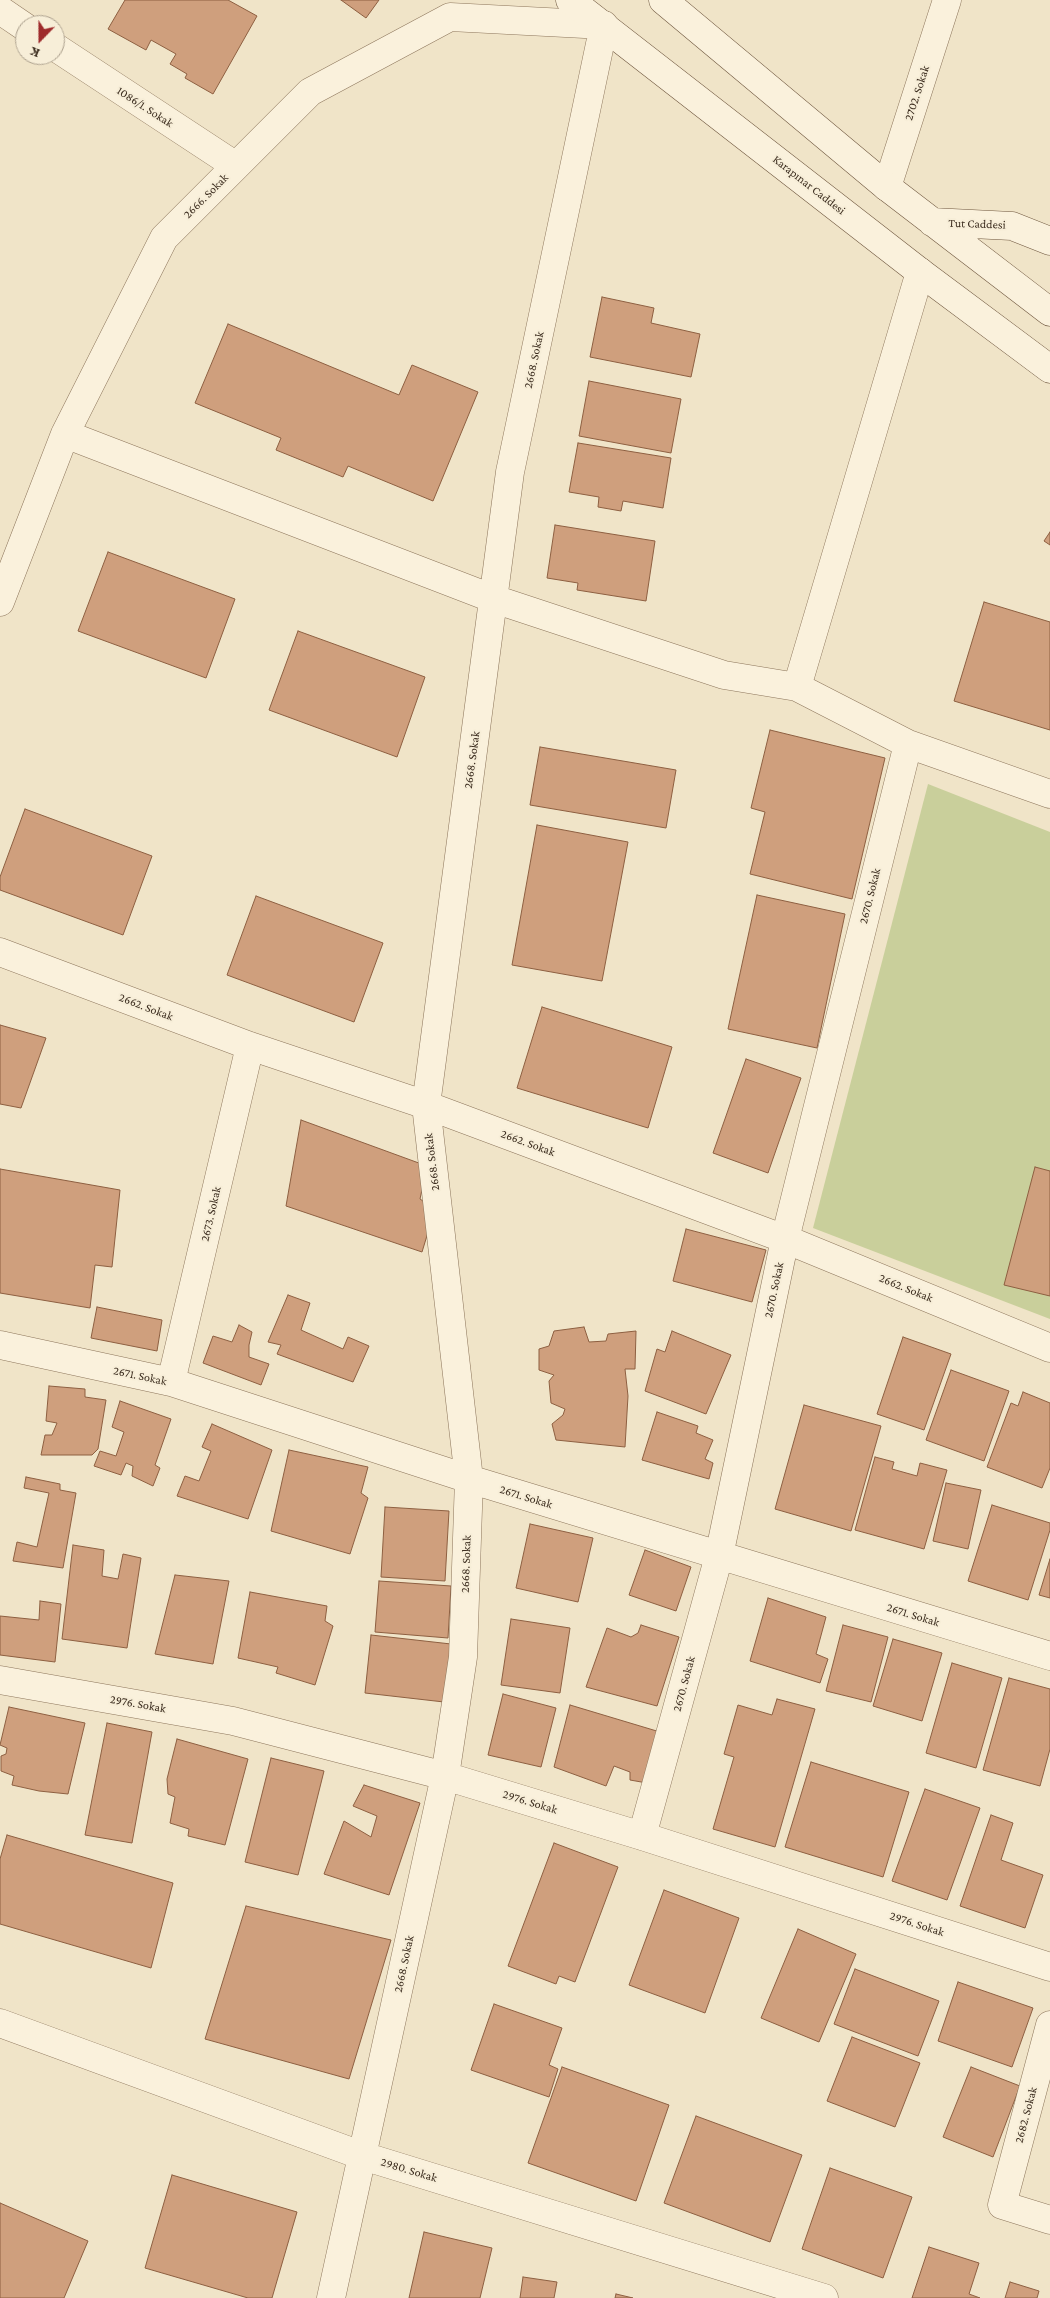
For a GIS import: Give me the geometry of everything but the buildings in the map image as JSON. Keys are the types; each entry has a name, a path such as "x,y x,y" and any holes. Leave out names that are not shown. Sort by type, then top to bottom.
{"street":[{"name":"Karapınar Caddesi","path":"570,0 920,272 1050,369"},
{"path":"663,0 887,187 1050,312"},
{"name":"2702. Sokak","path":"887,187 947,0"},
{"path":"0,10 15,20"},
{"name":"2666. Sokak","path":"0,602 64,434 164,238 310,92 450,17 604,25"},
{"name":"2668. Sokak","path":"331,2298 445,1776 463,1657 469,1479 426,1105 510,472 604,25"},
{"name":"1086/1. Sokak","path":"65,54 236,166"},
{"name":"Tut Caddesi","path":"932,222 1012,226 1050,240"},
{"path":"797,687 920,272"},
{"path":"64,434 494,599 724,675 797,687 908,744 1050,794"},
{"name":"2670. Sokak","path":"642,1836 719,1556 785,1238 908,744"},
{"name":"2662. Sokak","path":"0,952 250,1046 426,1105 785,1238 1050,1348"},
{"name":"2673. Sokak","path":"171,1382 250,1046"},
{"name":"2671. Sokak","path":"0,1345 171,1382 469,1479 1050,1656"},
{"name":"2976. Sokak","path":"0,1680 233,1721 445,1776 642,1836 1050,1967"},
{"name":"2980. Sokak","path":"0,2023 363,2156 824,2298"},
{"name":"2682. Sokak","path":"1050,2025 1002,2205 1050,2220"}],"green space":[{"path":"928,784 1050,832 1050,1319 813,1228"}]}
